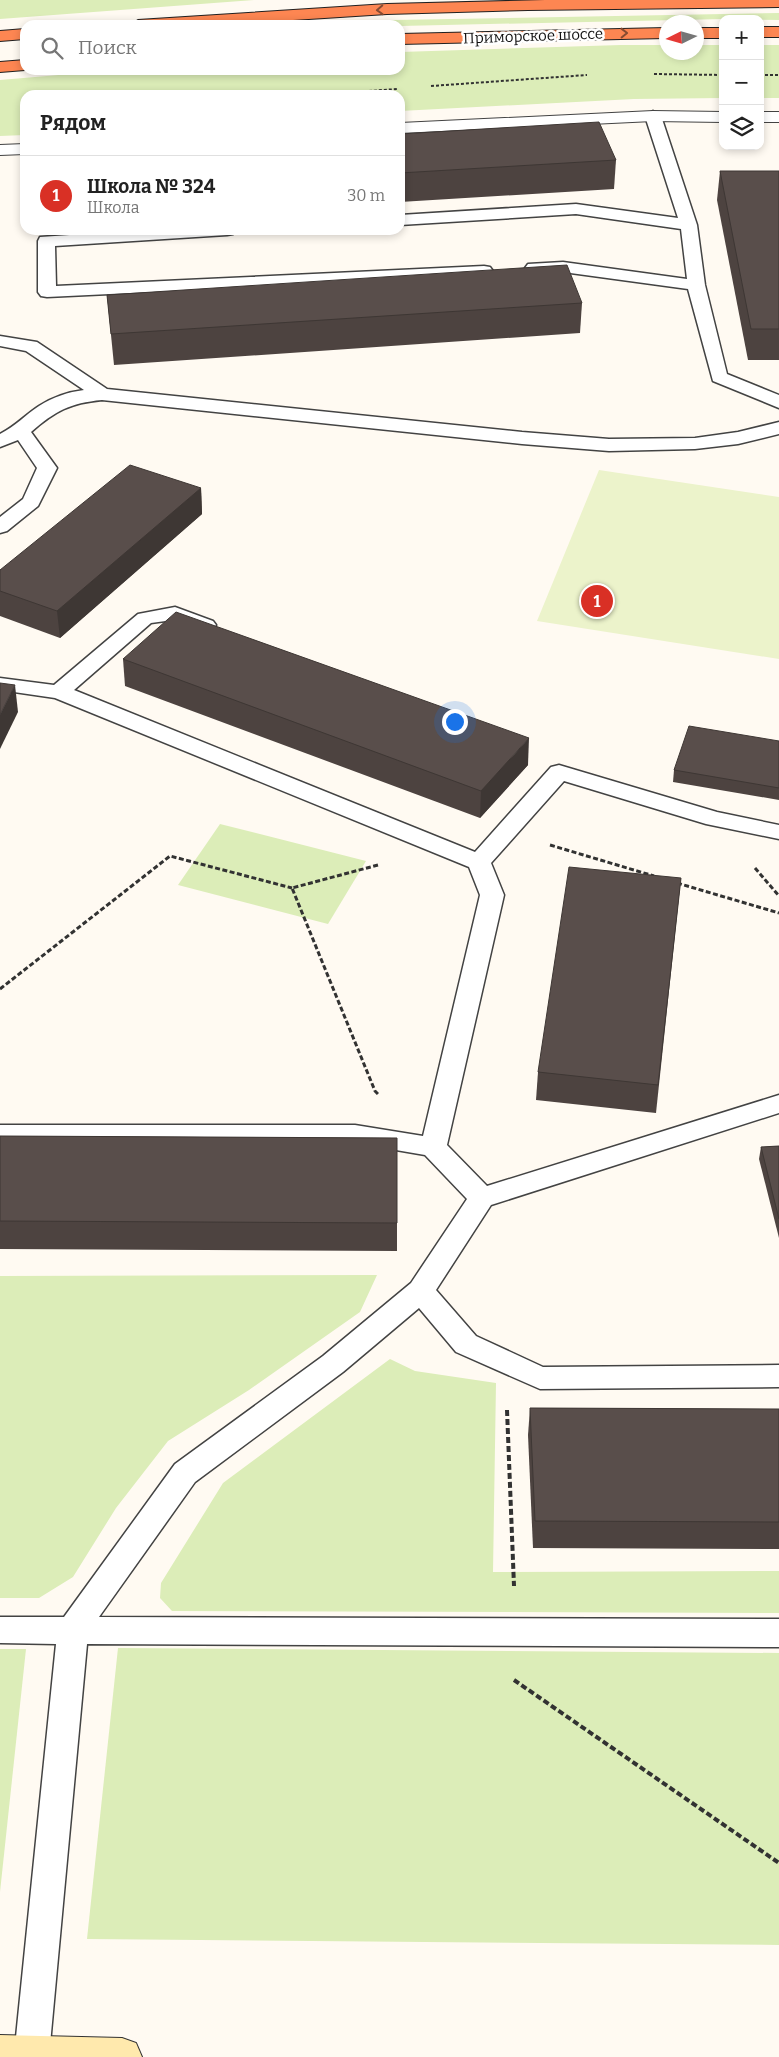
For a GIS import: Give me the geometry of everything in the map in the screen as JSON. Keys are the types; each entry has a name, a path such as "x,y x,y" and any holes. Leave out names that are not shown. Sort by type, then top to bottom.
{"highway":[{"name":"Приморское шоссе","path":"216,20 387,9 603,2 779,2"},
{"path":"764,32 779,32"},
{"name":"Приморское шоссе","path":"405,39 659,33"},
{"path":"704,33 719,33"},
{"path":"0,36 20,34"},
{"path":"0,67 20,65"}],"main road":[{"path":"15,2055 122,2057"}],"street":[{"path":"405,128 653,116 719,117"},
{"path":"764,117 779,117"},
{"path":"0,150 20,149"}],"lane":[{"path":"653,116 689,225 696,285 719,378 779,402"},
{"path":"405,220 576,209 689,225"},
{"path":"145,235 46,241 47,292 564,267 696,285"},
{"path":"0,341 31,346 102,394"},
{"path":"0,441 21,432 45,410 73,397 102,394 534,439 664,447 716,443 779,428"},
{"path":"0,527 31,502 47,468 21,432"},
{"path":"59,692 145,618 174,613 228,633"},
{"path":"0,684 59,692 479,862 492,895 433,1147"},
{"path":"479,862 559,772 714,819 779,832"},
{"path":"15,2055 73,1629 185,1473 333,1364 421,1291 482,1198 779,1104"},
{"path":"0,1134 355,1134 433,1147 482,1198"},
{"path":"421,1291 466,1344 540,1378 779,1376"},
{"path":"0,1630 779,1633"}],"path":[{"path":"647,74 719,74"},
{"path":"426,86 592,75"},
{"path":"764,75 779,75"},
{"path":"379,90 407,88"},
{"path":"506,832 657,877"},
{"path":"0,989 170,856 292,888 355,872"},
{"path":"675,882 779,913"},
{"path":"292,888 375,1091 433,1147"},
{"path":"506,1362 516,1631"},
{"path":"509,1677 779,1863"}],"green space":[{"path":"0,0 254,0 0,19"},
{"path":"779,13 779,20 764,20 764,15 719,15 719,19 704,19 704,15 669,15"},
{"path":"659,15 659,20 405,26 405,20 393,20"},
{"path":"659,45 659,60 704,60 704,45 719,45 719,98 634,99 405,111 405,90 20,90 20,135 0,136 0,80 58,75 405,75 405,52"},
{"path":"764,45 779,45 779,98 764,98"},
{"path":"599,470 779,497 779,659 537,621"},
{"path":"220,824 366,861 328,924 178,885"},
{"path":"377,1275 360,1312 249,1390 168,1441 116,1508 73,1577 39,1598 0,1598 0,1276"},
{"path":"390,1359 415,1371 496,1383 493,1572 779,1571 779,1613 172,1611 160,1598 161,1583 223,1483"},
{"path":"118,1648 779,1653 779,1945 87,1939"},
{"path":"0,1649 26,1649 0,1892"}],"building":[{"path":"599,122 616,160 405,173 405,134"},
{"path":"720,171 779,171 779,329 751,329"},
{"path":"567,265 582,303 111,334 107,295"},
{"path":"130,465 201,488 57,611 0,591 0,570"},
{"path":"176,612 529,738 481,791 123,659"},
{"path":"0,683 15,685 0,715"},
{"path":"689,726 779,741 779,788 674,770"},
{"path":"569,867 681,878 658,1085 538,1072"},
{"path":"0,1136 397,1138 397,1223 0,1221"},
{"path":"779,1146 779,1219 761,1147"},
{"path":"530,1408 779,1409 779,1522 535,1521"}],"place":[{"name":"Школа № 324","path":"597,601"}]}
